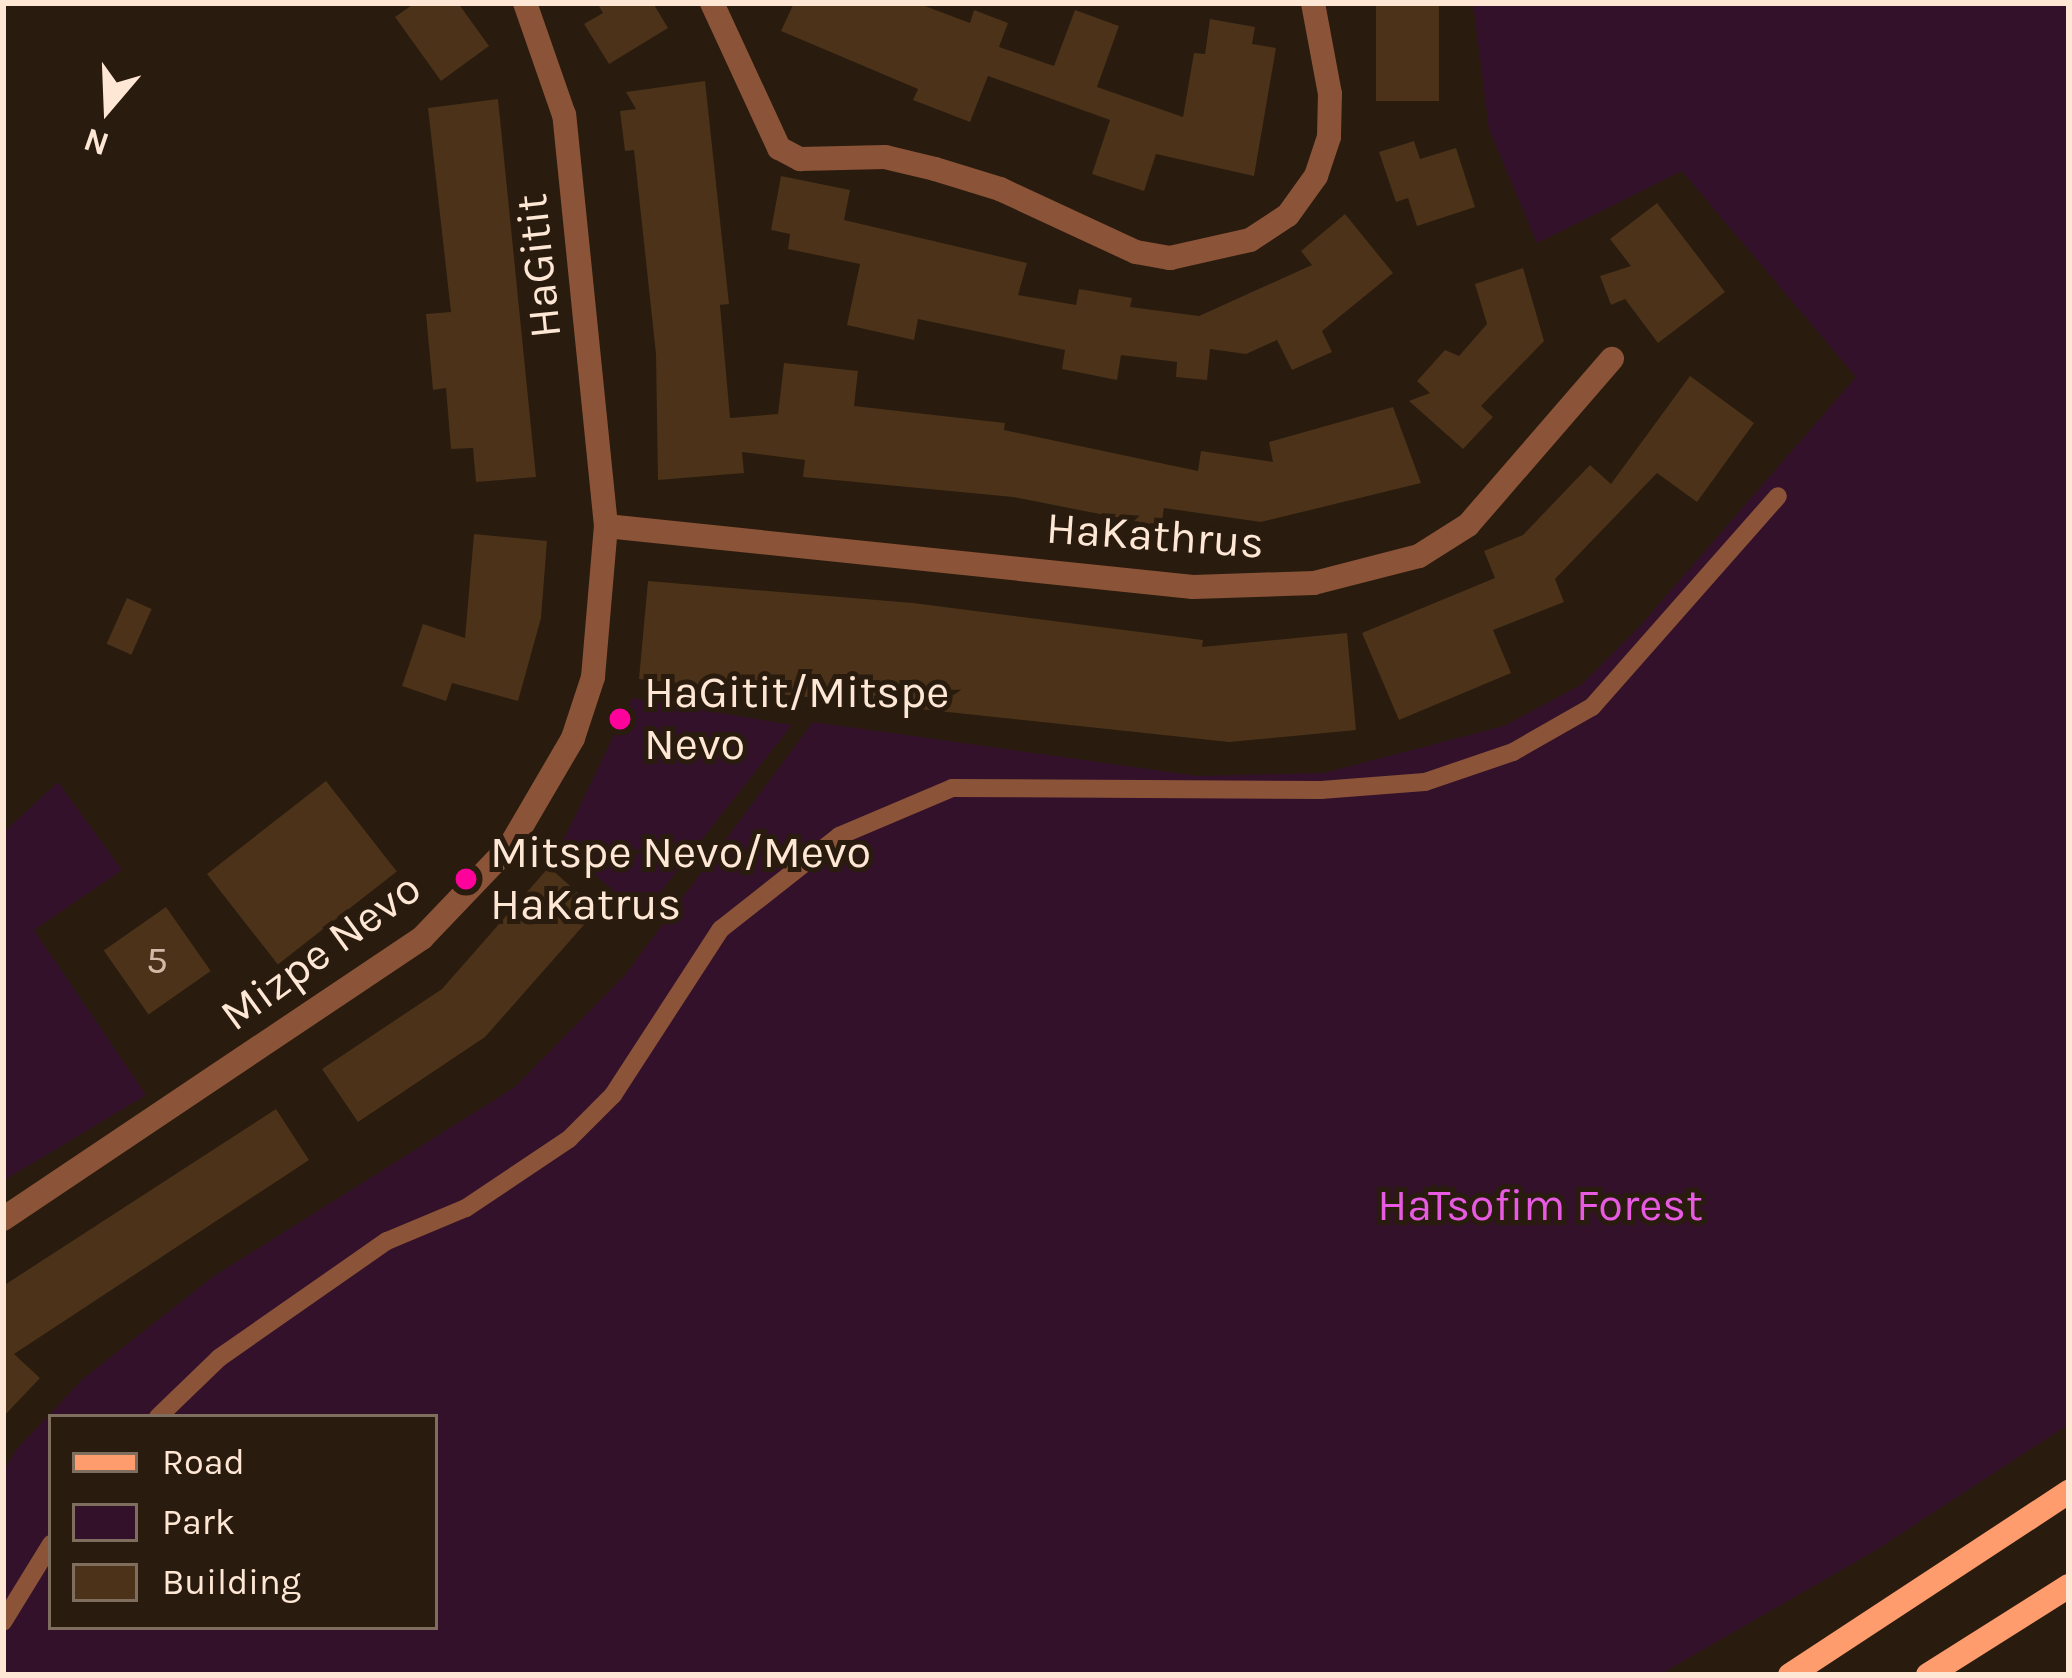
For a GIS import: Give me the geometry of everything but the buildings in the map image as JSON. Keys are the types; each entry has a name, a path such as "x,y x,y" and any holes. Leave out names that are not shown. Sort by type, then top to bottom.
{"main road":[{"path":"1790,1675 2069,1492"},
{"path":"1928,1675 2069,1586"}],"street":[{"name":"HaGitit","path":"525,3 564,115 606,526"},
{"path":"712,3 779,148 800,159 885,158 935,170 1000,189 1136,252 1170,259 1250,240 1288,215 1316,176 1329,137 1330,94 1313,3"},
{"name":"HaKathrus","path":"606,526 1193,587 1315,583 1419,556 1468,525 1612,359"},
{"name":"Mizpe Nevo","path":"3,1219 368,977 474,891 573,738 593,676 606,526"}],"lane":[{"path":"161,1414 219,1358 387,1241 466,1208 569,1139 613,1095 722,929 839,836 952,788 1321,790 1425,782 1513,752 1592,707 1778,496"},
{"path":"3,1622 48,1549"}],"green space":[{"name":"HaTsofim Forest","path":"1473,3 2069,3 2069,1424 1876,1550 1659,1675 3,1675 3,1472 16,1450 48,1416 48,1630 438,1630 438,1414 50,1414 84,1378 214,1276 515,1087 625,975 813,722 1198,776 1324,773 1504,726 1581,685 1640,626 1856,377 1682,171 1537,243 1489,129"},
{"path":"632,698 792,725 643,914 560,847"},
{"path":"58,782 122,870 34,930 146,1095 3,1181 3,833"}],"place":[{"name":"HaGitit/Mitspe Nevo","path":"620,719"},
{"name":"Mitspe Nevo/Mevo HaKatrus","path":"466,879"}]}
